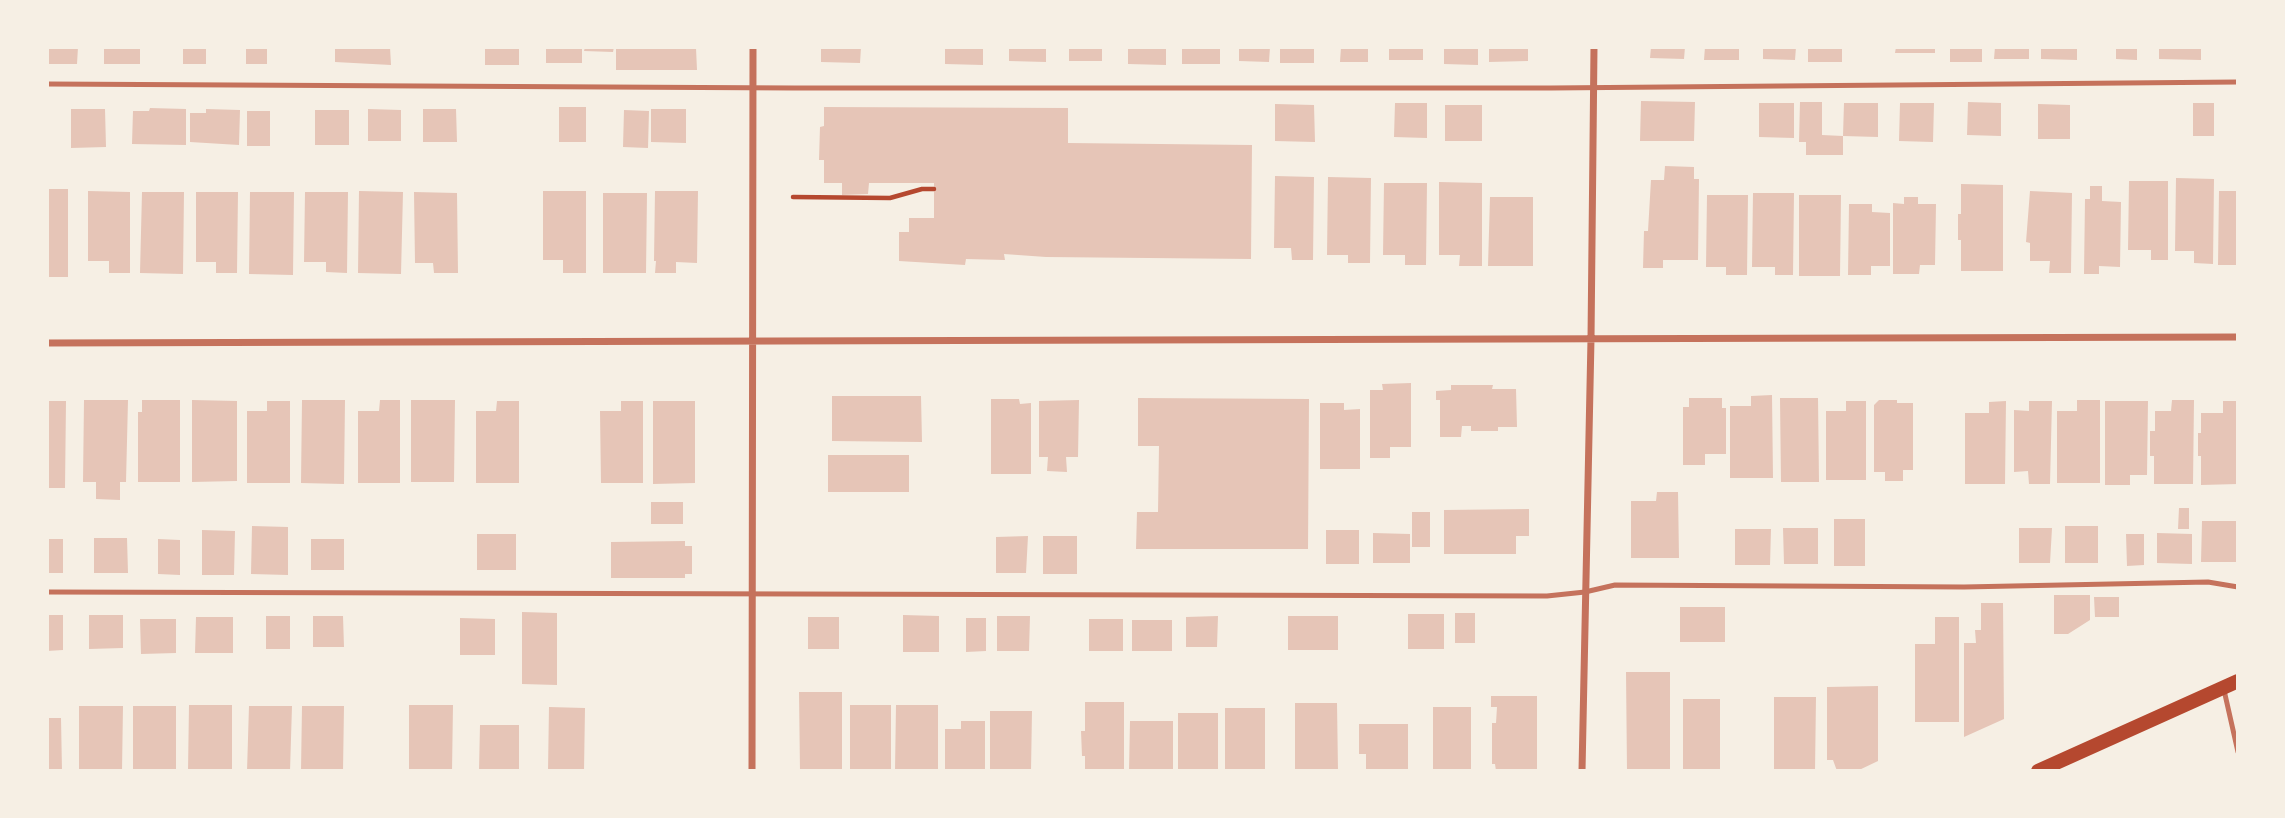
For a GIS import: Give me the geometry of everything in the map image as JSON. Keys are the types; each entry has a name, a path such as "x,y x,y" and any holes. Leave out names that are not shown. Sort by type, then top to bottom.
{"main road":[{"path":"2038,771 2238,681"}],"street":[{"path":"752,47 752,771"},
{"path":"1582,771 1594,47"},
{"path":"47,343 2238,337"}],"lane":[{"path":"47,84 752,88 1594,87 2238,82"},
{"path":"47,592 1547,596 1585,592 1615,585 1964,587 2208,582 2238,587"},
{"path":"2224,687 2238,752"}],"path":[{"path":"793,197 890,198 922,188 934,189"}],"building":[{"path":"47,47 78,47 77,64 47,64"},
{"path":"104,47 140,47 140,64 104,64"},
{"path":"183,47 206,47 206,64 183,64"},
{"path":"246,47 267,47 267,64 246,64"},
{"path":"335,47 390,47 391,65 335,62"},
{"path":"485,47 519,47 519,65 485,65"},
{"path":"546,47 582,47 582,63 546,63"},
{"path":"585,47 614,47 613,52 584,51"},
{"path":"616,47 696,48 697,70 616,70"},
{"path":"821,47 861,47 860,63 821,62"},
{"path":"945,47 983,47 983,65 945,64"},
{"path":"1009,47 1046,47 1046,62 1009,61"},
{"path":"1069,47 1102,47 1102,61 1069,61"},
{"path":"1128,47 1166,47 1166,65 1128,64"},
{"path":"1182,47 1220,47 1220,64 1182,64"},
{"path":"1239,47 1270,47 1269,62 1239,61"},
{"path":"1280,47 1314,47 1314,63 1280,63"},
{"path":"1341,47 1368,47 1368,62 1340,62"},
{"path":"1389,47 1423,47 1423,60 1389,60"},
{"path":"1444,47 1478,47 1478,65 1444,64"},
{"path":"1489,47 1528,47 1528,61 1489,62"},
{"path":"1651,47 1685,47 1684,59 1650,58"},
{"path":"1705,47 1739,47 1739,60 1704,60"},
{"path":"1763,47 1796,47 1795,60 1763,59"},
{"path":"1808,47 1842,47 1842,62 1808,62"},
{"path":"1896,47 1935,47 1935,53 1895,53"},
{"path":"1950,47 1982,47 1982,62 1950,62"},
{"path":"1995,47 2029,47 2029,59 1994,59"},
{"path":"2041,47 2077,47 2077,60 2041,59"},
{"path":"2116,47 2137,47 2137,60 2116,59"},
{"path":"2159,47 2201,47 2201,60 2159,59"},
{"path":"1641,101 1695,102 1694,141 1640,141"},
{"path":"1800,102 1822,102 1822,135 1843,136 1843,155 1806,155 1806,142 1799,142"},
{"path":"1968,102 2001,103 2001,136 1967,135"},
{"path":"1395,103 1427,103 1427,138 1394,137"},
{"path":"1759,103 1794,103 1794,138 1759,137"},
{"path":"1844,103 1878,103 1878,137 1843,136"},
{"path":"1900,103 1934,103 1933,142 1899,141"},
{"path":"2193,103 2214,103 2214,136 2193,136"},
{"path":"1275,104 1314,105 1315,142 1275,141"},
{"path":"2038,104 2070,105 2070,139 2038,139"},
{"path":"1445,105 1482,105 1482,141 1445,141"},
{"path":"559,107 586,107 586,142 559,142"},
{"path":"824,107 1068,108 1068,143 1252,145 1251,259 1046,257 1004,254 1005,260 966,259 965,265 899,261 899,232 909,232 909,218 934,218 934,183 869,183 868,194 842,195 842,183 824,183 824,160 819,160 820,127 824,126"},
{"path":"150,108 186,109 186,145 132,144 133,111 149,111"},
{"path":"71,109 105,109 106,147 71,148"},
{"path":"206,109 240,110 239,145 190,142 190,113 206,113"},
{"path":"368,109 401,110 401,141 368,141"},
{"path":"423,109 456,109 457,142 423,142"},
{"path":"651,109 686,109 686,143 651,142"},
{"path":"315,110 349,110 349,145 315,145"},
{"path":"624,110 649,111 648,148 623,147"},
{"path":"247,111 270,111 270,146 247,146"},
{"path":"1665,166 1694,167 1694,179 1699,179 1698,260 1663,260 1663,268 1643,268 1644,231 1648,231 1651,180 1664,180"},
{"path":"1275,176 1314,177 1313,260 1292,260 1291,248 1274,248"},
{"path":"1328,177 1371,178 1370,263 1348,263 1348,255 1327,255"},
{"path":"2176,178 2214,179 2213,264 2194,263 2194,251 2175,251"},
{"path":"2129,181 2168,181 2168,260 2151,260 2151,250 2128,250"},
{"path":"1439,182 1482,183 1482,266 1459,266 1460,255 1439,255"},
{"path":"1384,183 1427,183 1426,265 1405,265 1405,255 1383,255"},
{"path":"1961,184 2003,185 2003,271 1961,271 1958,214 1961,214"},
{"path":"2090,186 2102,186 2102,201 2121,202 2120,267 2099,266 2099,274 2084,274 2085,199 2090,199"},
{"path":"47,189 68,189 68,277 47,277"},
{"path":"88,191 130,192 130,273 109,273 109,261 88,261"},
{"path":"359,191 403,192 401,274 358,273"},
{"path":"543,191 586,191 586,273 563,273 563,260 543,260"},
{"path":"655,191 698,191 697,263 676,262 676,273 655,273"},
{"path":"2030,191 2072,193 2071,273 2049,273 2050,261 2030,261 2030,243 2026,242"},
{"path":"2219,191 2238,191 2238,265 2218,265"},
{"path":"142,192 184,192 183,274 140,273"},
{"path":"196,192 238,192 237,273 216,273 216,262 196,262"},
{"path":"250,192 294,192 293,275 249,274"},
{"path":"305,192 348,192 347,273 326,272 326,262 304,262"},
{"path":"414,192 457,193 458,273 434,273 433,263 415,263"},
{"path":"603,193 647,193 646,273 603,273"},
{"path":"1753,193 1794,193 1793,275 1775,275 1775,267 1752,267"},
{"path":"1707,195 1748,195 1747,275 1726,275 1726,267 1706,267"},
{"path":"1799,195 1841,195 1840,276 1799,276"},
{"path":"1490,197 1533,197 1533,266 1488,266"},
{"path":"1904,197 1918,197 1918,204 1936,204 1935,265 1920,265 1919,274 1893,274 1893,203 1904,204"},
{"path":"1849,204 1872,204 1872,212 1890,213 1890,266 1871,266 1871,275 1848,275"},
{"path":"1411,383 1411,447 1390,447 1390,458 1370,458 1370,390 1383,390 1382,384"},
{"path":"1451,385 1493,385 1492,389 1516,389 1517,427 1498,427 1498,431 1471,431 1471,426 1462,426 1461,437 1440,437 1440,400 1436,400 1436,391 1451,390"},
{"path":"1772,395 1773,478 1730,478 1730,406 1751,406 1751,396"},
{"path":"832,396 921,396 922,442 832,441"},
{"path":"1138,398 1309,399 1308,549 1136,549 1137,512 1158,512 1159,446 1138,446"},
{"path":"1689,398 1722,398 1722,408 1726,408 1726,454 1705,454 1705,465 1683,465 1683,407 1689,407"},
{"path":"1780,398 1818,398 1819,482 1781,482"},
{"path":"991,399 1019,399 1020,404 1031,403 1031,474 991,474"},
{"path":"84,400 128,400 126,482 120,482 120,500 96,499 96,482 83,482"},
{"path":"142,400 180,400 180,482 138,482 138,412 142,412"},
{"path":"192,400 237,401 237,481 192,482"},
{"path":"302,400 345,400 344,484 301,483"},
{"path":"380,400 400,400 400,483 358,483 358,411 379,411"},
{"path":"411,400 455,400 454,482 411,482"},
{"path":"1079,400 1078,457 1066,457 1067,472 1047,471 1048,457 1039,457 1039,401"},
{"path":"1879,400 1913,403 1913,470 1903,470 1903,481 1885,481 1885,472 1874,472 1874,405"},
{"path":"2077,400 2100,400 2100,483 2057,483 2057,411 2077,411"},
{"path":"2172,400 2194,400 2193,484 2154,484 2154,456 2150,456 2150,431 2155,431 2155,411 2171,411"},
{"path":"47,401 66,401 65,488 47,488"},
{"path":"267,401 290,401 290,483 247,483 247,411 267,411"},
{"path":"497,401 519,401 519,483 476,483 476,411 496,411"},
{"path":"621,401 643,401 643,483 601,483 600,411 621,411"},
{"path":"653,401 695,401 695,483 653,484"},
{"path":"1846,401 1866,401 1866,480 1826,480 1826,411 1846,411"},
{"path":"2006,401 2005,484 1965,484 1965,413 1989,413 1989,402"},
{"path":"2029,401 2052,401 2050,484 2029,484 2028,471 2014,472 2014,410 2029,411"},
{"path":"2105,401 2148,401 2147,475 2130,475 2130,485 2105,485"},
{"path":"2223,401 2238,401 2238,484 2201,485 2198,433 2201,433 2201,413 2223,413"},
{"path":"1320,403 1344,403 1344,410 1360,409 1360,469 1320,469"},
{"path":"828,455 909,455 909,492 828,492"},
{"path":"1657,492 1678,492 1679,558 1631,558 1631,501 1656,501"},
{"path":"651,502 683,502 683,524 651,524"},
{"path":"2179,508 2189,508 2189,529 2178,529"},
{"path":"1529,509 1529,536 1516,536 1516,554 1444,554 1444,510"},
{"path":"1412,512 1430,512 1430,547 1412,547"},
{"path":"1834,519 1865,519 1865,566 1834,566"},
{"path":"2202,521 2237,521 2238,562 2201,562"},
{"path":"252,526 288,527 288,575 251,574"},
{"path":"2065,526 2098,526 2098,563 2065,563"},
{"path":"1783,528 1818,528 1818,564 1784,564"},
{"path":"2019,528 2052,528 2050,563 2019,563"},
{"path":"1735,529 1771,529 1770,565 1735,565"},
{"path":"202,530 235,531 234,575 202,575"},
{"path":"1326,530 1359,530 1359,564 1326,564"},
{"path":"1373,533 1410,534 1410,563 1373,563"},
{"path":"2157,533 2192,534 2192,564 2157,563"},
{"path":"477,534 516,534 516,570 477,570"},
{"path":"2126,534 2144,534 2144,565 2127,566"},
{"path":"1028,536 1026,573 996,573 996,537"},
{"path":"1043,536 1077,536 1077,574 1043,574"},
{"path":"94,538 127,538 128,573 94,573"},
{"path":"47,539 63,539 63,573 47,573"},
{"path":"158,539 180,540 180,575 158,574"},
{"path":"311,539 344,539 344,570 311,570"},
{"path":"685,541 685,546 692,546 692,574 685,574 685,578 611,578 611,542"},
{"path":"2054,595 2090,595 2090,620 2068,634 2054,634"},
{"path":"2094,597 2119,597 2119,617 2095,617"},
{"path":"1981,603 2003,603 2004,719 1964,737 1964,643 1976,643 1975,630 1981,630"},
{"path":"1680,607 1725,607 1725,642 1680,642"},
{"path":"522,612 557,613 557,685 522,684"},
{"path":"1455,613 1475,613 1475,643 1455,643"},
{"path":"1408,614 1444,614 1444,649 1408,649"},
{"path":"47,615 63,615 63,650 47,651"},
{"path":"89,615 123,615 123,648 89,649"},
{"path":"903,615 939,616 939,652 903,652"},
{"path":"266,616 290,616 290,649 266,649"},
{"path":"313,616 343,616 344,647 313,647"},
{"path":"997,616 1030,616 1029,651 997,651"},
{"path":"1218,616 1217,647 1186,647 1186,617"},
{"path":"1288,616 1338,616 1338,650 1288,650"},
{"path":"196,617 233,617 233,653 195,653"},
{"path":"808,617 839,617 839,649 808,649"},
{"path":"1935,617 1959,617 1959,722 1915,722 1915,644 1935,644"},
{"path":"460,618 495,619 495,655 460,655"},
{"path":"966,618 986,618 986,651 966,652"},
{"path":"140,619 176,619 176,653 141,654"},
{"path":"1089,619 1123,619 1123,651 1089,651"},
{"path":"1132,620 1172,620 1172,651 1132,651"},
{"path":"1626,672 1670,672 1670,771 1627,771"},
{"path":"1878,686 1878,761 1857,771 1837,771 1833,760 1827,760 1827,687"},
{"path":"799,692 842,692 842,771 800,771"},
{"path":"1491,696 1537,696 1537,771 1496,771 1495,764 1492,764 1492,723 1496,723 1497,707 1491,707"},
{"path":"1774,697 1816,697 1815,771 1774,771"},
{"path":"1683,699 1720,699 1720,771 1683,771"},
{"path":"1085,702 1124,702 1124,771 1085,771 1081,731 1085,731"},
{"path":"1295,703 1337,703 1338,771 1295,771"},
{"path":"189,705 232,705 232,771 188,771"},
{"path":"409,705 453,705 452,771 409,771"},
{"path":"850,705 891,705 891,771 850,771"},
{"path":"896,705 938,705 938,771 895,771"},
{"path":"79,706 123,706 122,771 79,771"},
{"path":"133,706 176,706 176,771 133,771"},
{"path":"249,706 292,706 290,771 247,771"},
{"path":"302,706 344,706 343,771 301,771"},
{"path":"549,707 585,708 584,771 548,771"},
{"path":"1433,707 1471,707 1471,771 1433,771"},
{"path":"1225,708 1265,708 1265,771 1225,771"},
{"path":"990,711 1032,711 1031,771 990,771"},
{"path":"1178,713 1218,713 1218,771 1178,771"},
{"path":"47,718 61,718 62,771 47,771"},
{"path":"961,721 985,721 985,771 945,771 945,729 961,729"},
{"path":"1130,721 1173,721 1173,771 1129,771"},
{"path":"1359,724 1408,724 1408,771 1366,771 1366,754 1359,754"},
{"path":"480,725 519,725 519,771 479,771"}]}
